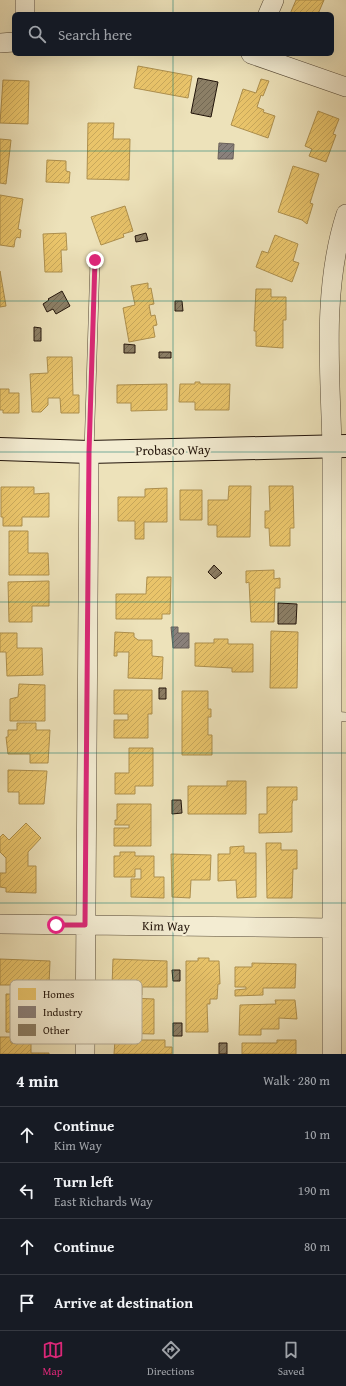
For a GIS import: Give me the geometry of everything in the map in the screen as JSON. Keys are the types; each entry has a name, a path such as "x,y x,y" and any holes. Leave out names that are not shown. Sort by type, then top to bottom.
{"street":[{"path":"25,0 25,12"},
{"path":"269,12 274,0"},
{"path":"0,43 12,42"},
{"path":"257,56 346,87"},
{"path":"332,1054 332,928 339,717 339,446 329,354 332,273 346,214"},
{"name":"Probasco Way","path":"0,449 89,452 339,446"},
{"path":"85,980 89,452"},
{"name":"Kim Way","path":"0,924 332,928"}],"lane":[{"path":"89,452 95,260"}],"building: Homes":[{"path":"296,0 324,0 319,12 291,12"},
{"path":"138,66 192,76 188,98 134,88"},
{"path":"261,79 269,81 263,96 261,95 257,107 264,110 263,112 275,116 268,138 231,125 243,89 256,93"},
{"path":"3,80 29,81 28,124 0,123"},
{"path":"318,111 339,119 333,134 336,135 326,162 309,156 312,149 305,146"},
{"path":"88,123 114,123 113,139 130,139 129,180 87,179"},
{"path":"0,139 11,140 6,184 0,183"},
{"path":"47,160 66,161 66,171 70,172 69,183 46,182"},
{"path":"293,166 319,174 310,203 313,204 307,224 302,220 278,212"},
{"path":"0,195 23,199 18,229 21,230 20,238 17,237 15,240 14,247 0,245"},
{"path":"125,206 133,231 123,234 124,237 101,245 91,217"},
{"path":"66,233 67,250 61,250 62,272 45,272 43,234"},
{"path":"275,235 298,244 293,261 299,263 292,282 256,267 262,251 268,253"},
{"path":"0,271 6,306 0,307"},
{"path":"148,283 148,289 151,288 154,304 149,305 151,316 155,315 157,325 153,326 155,337 129,342 123,308 135,305 131,286"},
{"path":"256,289 271,289 271,297 286,297 286,320 283,320 283,348 256,346 256,331 254,331"},
{"path":"47,357 72,357 73,395 79,395 79,413 61,413 60,398 48,398 48,405 41,412 32,412 30,374 48,373"},
{"path":"195,382 200,382 200,384 230,384 229,410 195,410 195,402 179,402 180,384 195,384"},
{"path":"167,384 167,410 131,411 131,403 117,403 117,385"},
{"path":"0,389 9,389 9,393 19,393 19,413 3,413 3,410 0,410"},
{"path":"229,486 251,486 250,537 217,537 217,525 208,525 208,500 228,500"},
{"path":"269,486 293,486 294,528 290,528 290,546 270,546 269,528 265,528 265,511 270,511"},
{"path":"1,487 34,487 34,494 49,493 49,517 22,517 22,526 3,526 3,517 1,517"},
{"path":"167,488 167,522 144,522 144,539 135,539 135,521 118,521 118,497 145,497 145,489"},
{"path":"180,490 202,490 202,520 180,520"},
{"path":"9,531 28,531 28,553 48,553 49,575 9,575"},
{"path":"274,570 274,579 280,578 280,588 275,588 274,622 251,622 249,582 246,583 246,571"},
{"path":"147,577 171,577 170,614 162,614 162,619 116,619 116,594 146,594"},
{"path":"49,581 49,606 32,606 32,622 9,622 8,582"},
{"path":"271,631 298,632 297,688 270,688"},
{"path":"115,632 134,633 134,637 138,640 152,640 152,656 163,657 162,679 128,678 129,652 117,652 117,656 114,656"},
{"path":"0,633 17,633 17,648 42,648 43,675 7,676 6,652 0,652"},
{"path":"214,639 228,639 228,644 253,644 253,672 232,672 232,668 195,666 195,643 214,643"},
{"path":"19,684 45,685 45,721 10,721 10,699 18,697"},
{"path":"114,690 152,690 152,714 148,714 148,738 114,738 114,720 128,720 128,714 114,714"},
{"path":"182,691 208,691 208,709 211,709 211,717 208,717 208,735 212,735 212,755 182,755"},
{"path":"17,723 36,723 36,730 50,730 48,763 30,763 30,754 8,754 6,737 8,737 8,730 17,730"},
{"path":"129,748 153,748 153,786 135,786 135,794 115,794 115,773 129,773"},
{"path":"8,770 47,771 44,804 19,804 19,792 8,792"},
{"path":"227,781 246,781 246,814 188,814 188,786 227,786"},
{"path":"267,787 297,787 297,800 293,800 292,804 292,832 259,833 259,814 267,814"},
{"path":"117,804 151,804 151,846 114,846 114,828 129,828 129,825 115,825 115,820 117,820"},
{"path":"26,823 41,838 28,852 28,866 36,866 36,893 6,892 6,888 0,887 0,873 6,873 6,858 0,852 0,837 3,834 9,840"},
{"path":"266,843 281,843 281,850 297,850 297,869 293,869 292,898 267,898"},
{"path":"244,846 244,853 256,853 256,897 237,898 236,880 218,881 218,854 230,854 230,847"},
{"path":"120,852 135,852 135,856 154,856 154,877 164,877 164,898 131,897 131,879 141,879 141,869 135,869 135,877 114,877 114,856 120,856"},
{"path":"171,854 211,855 210,880 191,880 190,898 172,897"},
{"path":"198,958 209,958 209,961 219,961 220,984 218,984 217,999 210,999 210,1004 207,1004 208,1032 186,1032 186,961 198,961"},
{"path":"0,959 50,961 49,980 10,980 10,985 0,985"},
{"path":"113,959 167,961 167,987 142,987 142,980 112,980"},
{"path":"252,963 296,964 295,988 263,988 263,995 235,996 235,990 246,989 246,987 235,987 235,967 252,967"},
{"path":"6,994 10,994 10,1032 6,1032"},
{"path":"142,998 154,999 154,1034 142,1034"},
{"path":"275,1000 295,1000 297,1019 279,1018 279,1029 261,1029 261,1035 239,1035 240,1005 276,1004"},
{"path":"0,1037 10,1037 10,1044 31,1044 31,1053 49,1053 49,1054 0,1054"},
{"path":"142,1040 165,1040 165,1047 172,1047 172,1054 114,1054 115,1044 142,1044"},
{"path":"277,1040 296,1040 296,1054 242,1054 242,1043 277,1043"}],"building: Industry":[{"path":"219,143 234,144 233,159 218,159"},
{"path":"171,627 178,627 178,633 189,633 189,648 173,648"}],"building: Other":[{"path":"198,78 218,82 211,117 191,113"},
{"path":"146,233 148,240 136,242 135,236"},
{"path":"62,291 70,306 56,314 53,309 47,312 43,304 49,300 48,299"},
{"path":"175,301 182,301 183,311 175,311"},
{"path":"34,327 41,328 41,341 34,341"},
{"path":"124,344 135,345 135,353 124,353"},
{"path":"159,352 171,352 171,358 159,358"},
{"path":"214,565 222,573 215,579 208,572"},
{"path":"278,603 297,604 296,624 278,624"},
{"path":"159,688 166,688 166,699 159,699"},
{"path":"172,800 181,800 182,813 172,814"},
{"path":"172,970 180,970 180,981 173,981"},
{"path":"173,1023 182,1023 182,1036 173,1036"},
{"path":"219,1043 227,1043 227,1054 219,1054"}],"route":[{"path":"56,925 85,925 89,452 95,260"}]}
